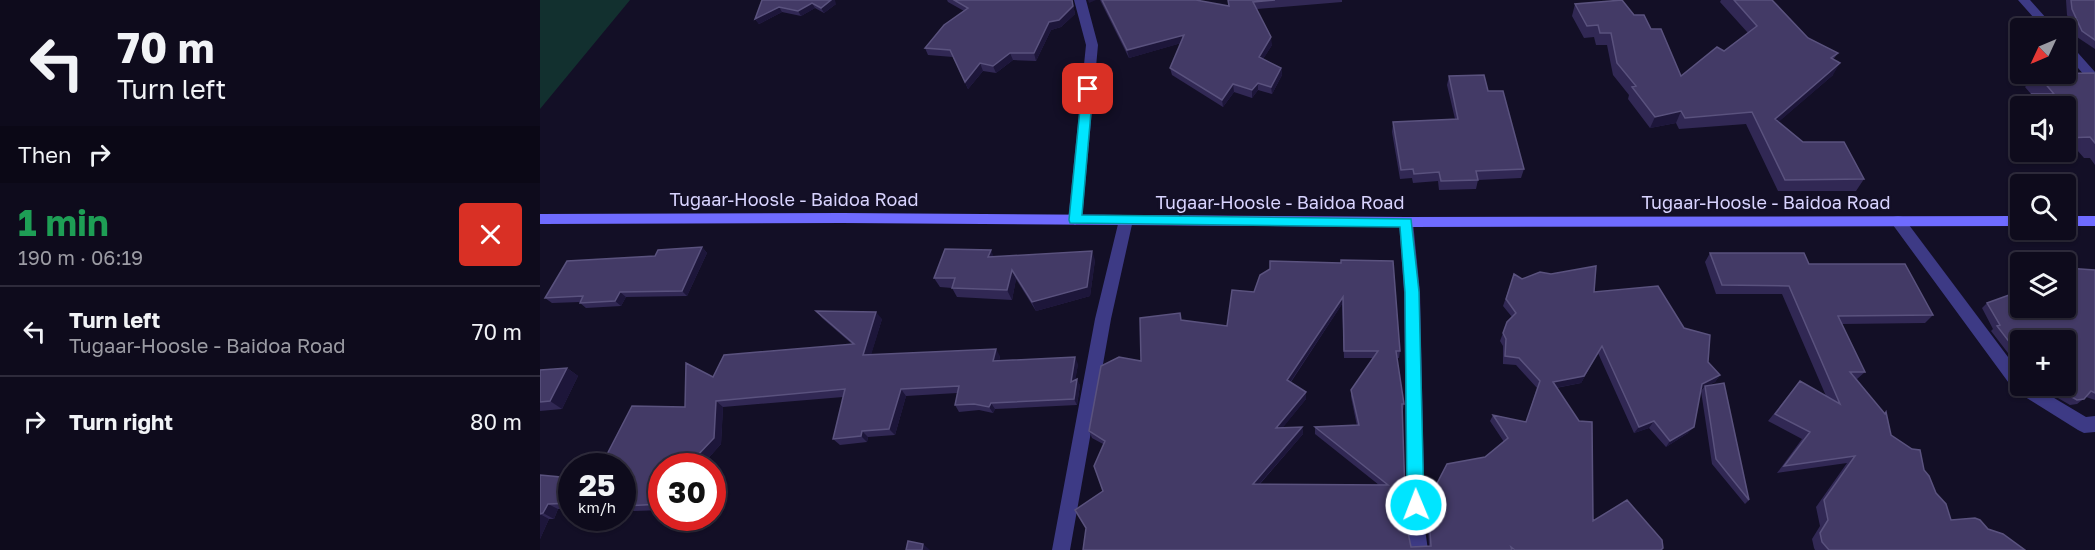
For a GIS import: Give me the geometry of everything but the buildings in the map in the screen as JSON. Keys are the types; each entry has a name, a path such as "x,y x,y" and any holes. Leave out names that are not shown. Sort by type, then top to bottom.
{"main road":[{"name":"Tugaar-Hoosle - Baidoa Road","path":"540,219 1406,222 2010,221"},
{"path":"2076,221 2095,221"}],"street":[{"path":"1075,220 1092,45 1080,0"},
{"path":"2024,0 2040,18"},
{"path":"2076,58 2095,80"},
{"path":"1061,550 1103,319 1126,220"},
{"path":"1898,221 2010,370"},
{"path":"1406,222 1412,292 1416,528 1419,550"},
{"path":"2038,396 2084,425 2095,424"}],"green space":[{"path":"540,0 630,0 540,109"}],"route":[{"path":"1088,89 1075,220 1406,222 1412,292 1416,505"}]}
